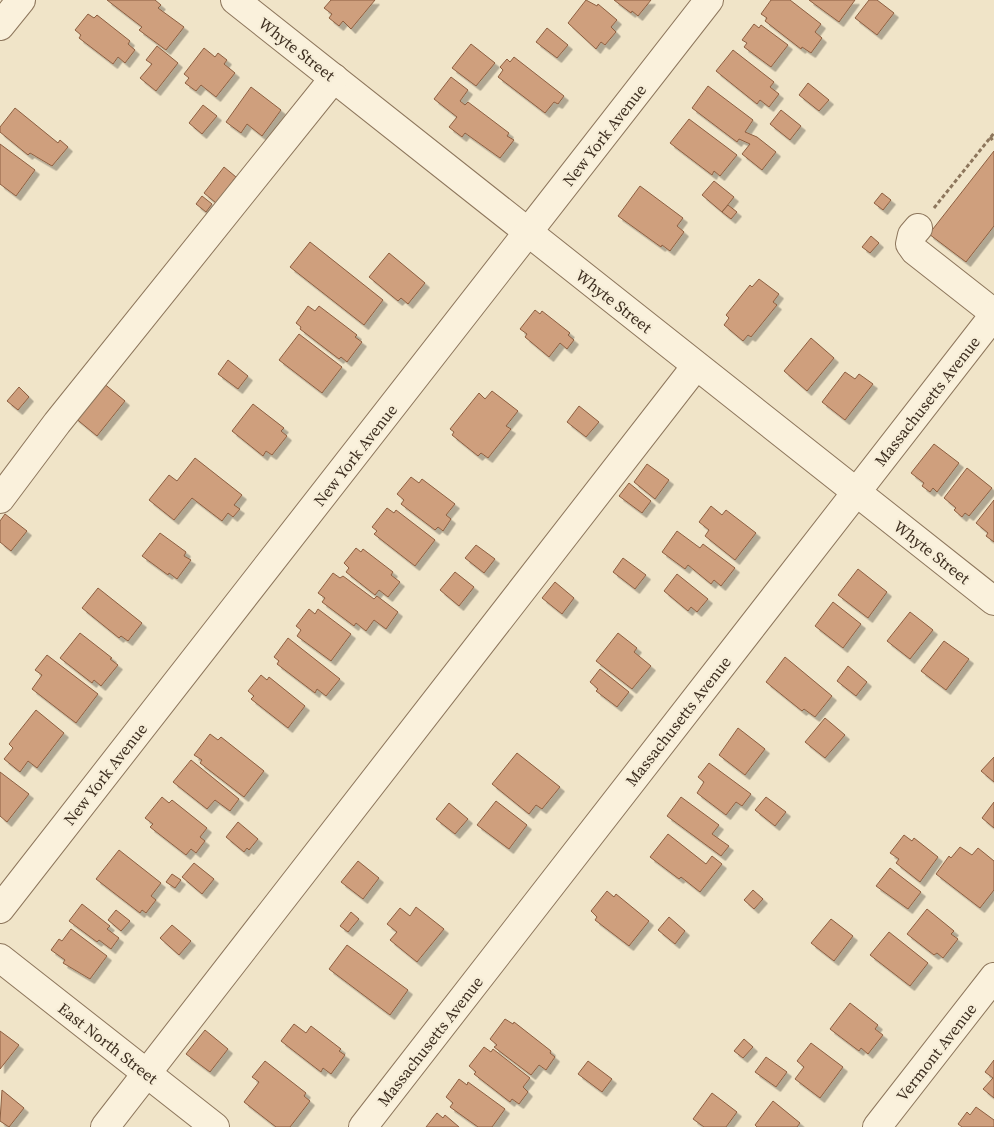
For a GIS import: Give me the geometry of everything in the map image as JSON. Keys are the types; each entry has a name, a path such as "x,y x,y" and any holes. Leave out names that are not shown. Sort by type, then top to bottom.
{"street":[{"path":"0,26 21,0"},
{"name":"Whyte Street","path":"235,0 994,601"},
{"name":"New York Avenue","path":"0,909 709,0"},
{"path":"0,499 57,423 334,78"},
{"path":"918,228 912,236 910,244 916,251 994,314"},
{"name":"Massachusetts Avenue","path":"363,1127 994,314"},
{"path":"105,1127 696,366"},
{"name":"East North Street","path":"0,958 215,1127"},
{"name":"Vermont Avenue","path":"877,1127 994,977"}],"path":[{"path":"918,228 994,133"},
{"path":"990,138 994,142"}],"building":[{"path":"107,0 155,0 161,5 158,8 184,27 166,50 139,30 142,27"},
{"path":"331,0 375,0 351,29 343,21 339,26 329,18 332,14 324,8"},
{"path":"586,0 597,6 598,4 617,20 611,27 616,32 605,45 601,42 596,49 568,23"},
{"path":"614,0 651,0 638,16"},
{"path":"771,0 790,0 821,24 815,32 822,38 811,53 802,47 801,49 765,21 767,18 761,14"},
{"path":"809,0 855,0 839,22"},
{"path":"869,0 877,0 894,13 877,35 855,18"},
{"path":"88,14 94,18 97,15 130,41 128,44 135,50 125,63 118,57 113,64 79,38 81,35 75,30"},
{"path":"754,24 759,28 761,25 788,45 771,67 744,47 747,43 742,40"},
{"path":"547,28 568,45 557,58 536,42"},
{"path":"471,44 495,63 476,86 452,68"},
{"path":"157,46 178,63 156,91 140,78 152,64 146,60"},
{"path":"204,48 215,57 218,53 227,60 224,64 235,73 216,97 201,85 196,91 185,83 189,78 184,74"},
{"path":"733,50 774,82 770,87 779,94 769,107 760,100 757,104 716,71"},
{"path":"514,57 564,96 558,104 554,102 545,113 498,77 503,70 500,67 507,59 510,62"},
{"path":"451,77 468,90 460,101 465,105 468,102 509,133 507,136 514,140 500,158 465,133 462,137 449,127 457,117 434,99"},
{"path":"808,83 829,100 819,111 799,95"},
{"path":"708,86 753,120 745,132 757,137 776,152 762,170 742,154 750,144 739,139 737,142 692,108"},
{"path":"251,87 281,110 262,136 247,124 241,133 226,122"},
{"path":"203,105 217,116 202,134 189,123"},
{"path":"15,108 58,143 60,140 68,147 52,166 30,153 28,155 0,132 0,127"},
{"path":"781,110 801,126 790,140 770,124"},
{"path":"689,119 737,155 720,176 714,171 712,175 670,143"},
{"path":"0,144 35,170 16,196 0,184"},
{"path":"994,151 994,226 966,262 929,234"},
{"path":"224,167 236,177 216,203 204,193"},
{"path":"714,181 734,197 722,212 702,195"},
{"path":"640,186 683,218 677,226 684,232 670,251 662,245 661,247 618,216"},
{"path":"882,193 891,200 883,210 874,203"},
{"path":"202,196 212,204 206,212 196,204"},
{"path":"728,205 737,212 731,219 722,212"},
{"path":"871,236 879,243 870,253 862,247"},
{"path":"310,242 383,300 364,325 290,267"},
{"path":"389,253 425,283 408,304 401,298 398,301 369,277"},
{"path":"759,279 779,294 773,302 777,305 751,337 748,335 743,341 724,325 729,318 726,315 750,285 752,287"},
{"path":"308,306 315,311 319,306 357,335 355,337 362,342 347,362 341,357 339,359 300,329 301,327 296,323"},
{"path":"535,310 540,314 542,311 570,333 568,335 574,340 567,349 560,343 549,357 525,337 527,334 520,329"},
{"path":"299,334 342,367 322,393 279,360"},
{"path":"811,338 834,358 807,391 784,371"},
{"path":"228,360 248,376 238,389 218,374"},
{"path":"845,372 855,379 859,374 873,384 845,420 822,402"},
{"path":"102,382 125,401 97,436 74,417"},
{"path":"19,387 29,397 18,410 7,401"},
{"path":"492,391 518,411 506,426 511,429 488,458 481,453 478,456 452,435 454,432 450,429 479,393 485,399"},
{"path":"253,404 284,428 281,431 287,436 272,455 266,451 263,456 232,431"},
{"path":"579,406 599,422 586,437 567,422"},
{"path":"934,444 959,463 937,492 933,488 930,492 922,486 924,483 911,473"},
{"path":"195,458 242,495 234,505 240,509 233,517 228,513 222,521 192,498 174,520 149,500 169,475 177,481"},
{"path":"647,464 669,480 655,499 634,482"},
{"path":"967,468 992,488 969,516 965,513 962,517 954,510 956,508 944,498"},
{"path":"411,477 419,483 422,479 455,504 446,515 451,519 443,531 438,527 435,530 401,504 404,500 397,494"},
{"path":"629,483 651,501 642,513 619,496"},
{"path":"994,500 994,542 986,536 988,533 976,523"},
{"path":"711,506 722,515 726,510 756,533 735,560 705,536 709,530 699,522"},
{"path":"387,508 394,513 396,510 435,540 415,566 374,534 377,531 372,527"},
{"path":"5,514 27,531 11,551 0,542 0,521"},
{"path":"677,531 700,548 703,544 735,568 721,586 714,580 711,584 688,565 685,569 662,552"},
{"path":"160,533 186,552 184,556 191,560 177,579 169,573 168,575 142,556"},
{"path":"476,545 495,559 484,573 465,558"},
{"path":"356,548 361,552 363,549 393,572 391,575 400,582 388,597 379,590 375,595 346,572 349,568 344,563"},
{"path":"623,558 646,575 635,589 613,572"},
{"path":"858,569 887,592 868,618 838,595"},
{"path":"455,572 474,587 459,606 440,590"},
{"path":"333,573 340,578 343,576 374,599 377,596 398,612 386,629 374,620 366,631 356,623 354,626 322,602 325,598 318,593"},
{"path":"677,574 708,599 697,612 691,607 688,611 664,591"},
{"path":"555,582 574,598 562,614 542,598"},
{"path":"98,588 142,623 128,641 121,636 119,638 82,608"},
{"path":"833,602 861,624 843,648 815,626"},
{"path":"309,609 315,614 318,609 351,634 331,661 297,636 301,630 296,626"},
{"path":"910,612 933,630 910,659 887,641"},
{"path":"80,633 118,665 101,686 94,680 92,683 60,658"},
{"path":"618,633 637,648 634,652 651,666 632,689 596,661"},
{"path":"288,638 340,679 326,696 317,689 315,693 277,664 279,661 274,657"},
{"path":"944,641 969,659 946,690 921,671"},
{"path":"47,655 98,694 76,723 32,689 42,675 35,670"},
{"path":"785,657 832,696 815,717 804,709 802,711 766,682"},
{"path":"848,666 867,682 856,696 837,681"},
{"path":"600,669 629,692 617,707 596,691 598,689 590,682"},
{"path":"261,675 267,680 269,677 305,706 288,728 251,699 254,696 248,691"},
{"path":"36,710 64,733 37,768 28,761 20,772 4,759 13,748 9,744"},
{"path":"825,718 845,735 825,758 805,742"},
{"path":"738,728 765,749 745,775 719,755"},
{"path":"210,734 218,740 221,737 264,771 244,797 200,763 202,760 194,755"},
{"path":"517,753 560,787 542,809 536,805 529,814 492,784"},
{"path":"994,757 994,782 981,771"},
{"path":"191,760 239,799 230,811 215,800 207,809 173,782"},
{"path":"709,763 751,794 742,806 736,802 726,815 697,793 704,782 698,777"},
{"path":"0,772 29,794 7,822 0,816"},
{"path":"162,797 169,803 172,800 207,828 200,837 205,841 196,853 191,849 186,855 150,827 153,824 145,818"},
{"path":"681,797 719,825 712,834 729,846 721,856 667,816"},
{"path":"766,797 786,812 775,826 755,810"},
{"path":"496,801 527,825 509,849 477,825"},
{"path":"994,802 994,828 982,818"},
{"path":"449,803 468,819 455,834 436,819"},
{"path":"238,822 258,839 249,850 247,848 244,852 226,837"},
{"path":"668,834 706,864 712,856 722,864 700,892 650,857"},
{"path":"904,835 912,841 914,838 938,857 920,882 896,863 899,859 890,853"},
{"path":"960,847 972,855 978,848 994,861 994,890 980,908 936,874 949,856 951,858"},
{"path":"119,850 161,883 151,896 156,900 146,913 142,910 140,913 96,879"},
{"path":"358,861 379,878 363,899 341,882"},
{"path":"194,863 214,879 202,894 182,877"},
{"path":"890,868 921,892 908,909 876,886"},
{"path":"172,874 181,880 175,888 166,882"},
{"path":"753,890 763,899 754,909 744,900"},
{"path":"607,891 614,897 616,894 649,921 629,946 595,920 597,917 591,911"},
{"path":"82,904 110,926 107,929 119,938 111,949 99,940 97,942 69,921"},
{"path":"416,907 444,929 417,962 390,940 397,932 387,924 400,908 410,916"},
{"path":"927,909 954,931 951,934 958,939 943,958 937,953 934,955 907,934"},
{"path":"116,910 130,921 121,931 108,920"},
{"path":"351,912 359,919 348,932 340,926"},
{"path":"669,917 685,931 675,944 658,930"},
{"path":"831,919 853,936 834,961 811,943"},
{"path":"172,925 191,941 179,955 160,938"},
{"path":"71,929 107,956 90,979 63,963 65,960 51,950 59,939 62,941"},
{"path":"889,932 928,963 910,986 870,955"},
{"path":"347,945 408,990 390,1015 329,969"},
{"path":"850,1003 878,1025 875,1029 883,1035 868,1054 861,1048 859,1051 830,1029"},
{"path":"505,1019 513,1024 514,1022 551,1051 550,1053 555,1057 546,1070 539,1065 531,1075 494,1047 497,1045 490,1039"},
{"path":"294,1024 306,1033 311,1026 341,1049 339,1051 345,1055 331,1074 323,1068 321,1072 281,1041"},
{"path":"205,1030 228,1049 210,1072 186,1054"},
{"path":"0,1031 19,1045 0,1069"},
{"path":"744,1039 753,1047 743,1058 734,1051"},
{"path":"811,1043 843,1067 820,1098 795,1079 804,1067 797,1061"},
{"path":"484,1047 491,1052 493,1049 530,1078 523,1087 528,1092 519,1104 512,1099 510,1102 474,1074 476,1072 469,1066"},
{"path":"766,1057 787,1072 776,1087 755,1072"},
{"path":"994,1060 994,1098 983,1089 993,1078 985,1072"},
{"path":"265,1061 306,1093 304,1096 310,1101 290,1127 276,1127 244,1102 259,1082 252,1077"},
{"path":"588,1061 612,1079 602,1092 578,1074"},
{"path":"459,1079 467,1085 468,1082 505,1109 492,1127 478,1127 450,1107 453,1103 446,1097"},
{"path":"2,1090 24,1108 9,1127 0,1121"},
{"path":"712,1093 737,1112 726,1127 704,1127 693,1119"},
{"path":"773,1101 800,1123 797,1127 757,1127 755,1125"},
{"path":"976,1107 994,1120 994,1127 962,1127 958,1124 967,1112 970,1115"},
{"path":"437,1113 443,1118 445,1115 459,1127 426,1127"}]}
